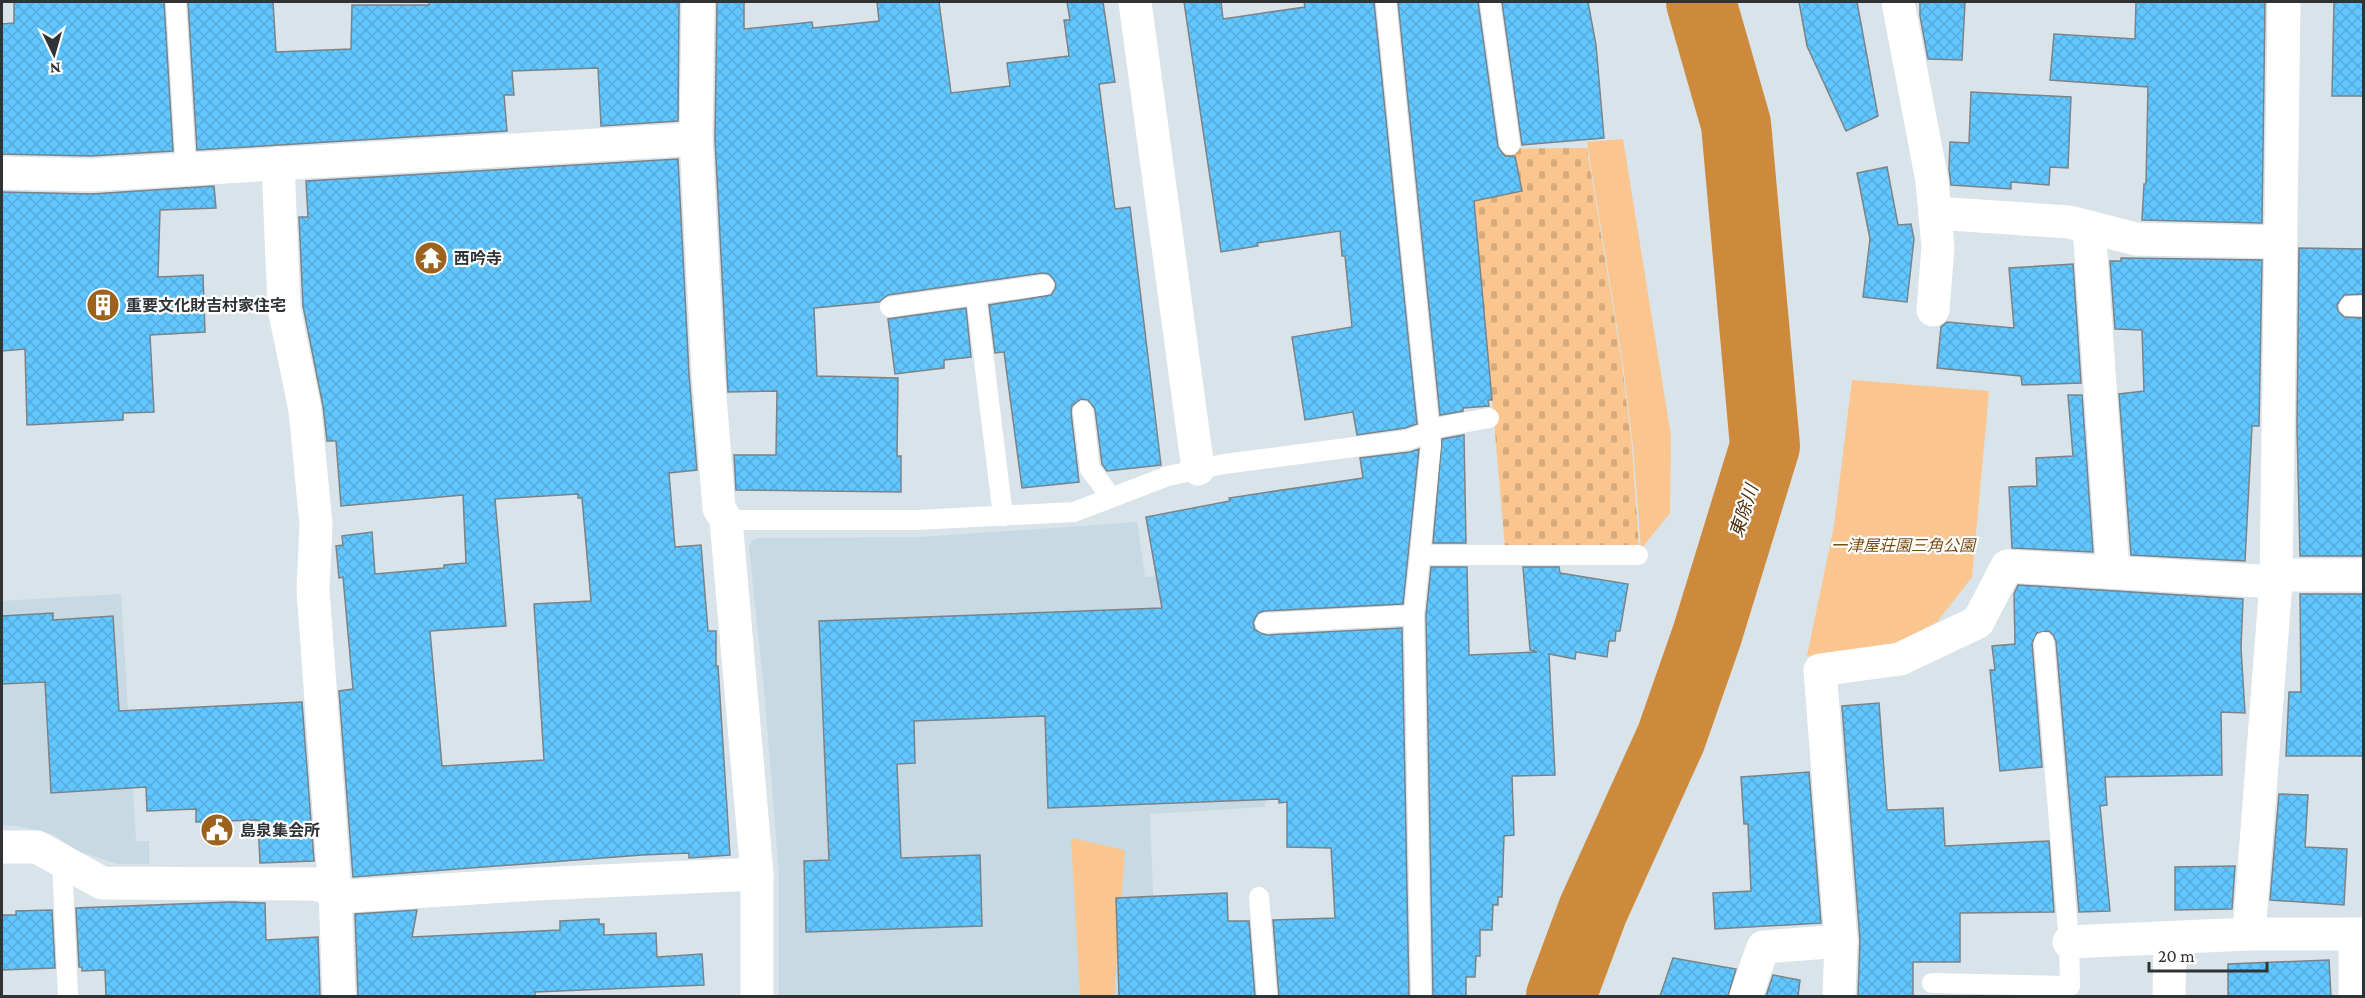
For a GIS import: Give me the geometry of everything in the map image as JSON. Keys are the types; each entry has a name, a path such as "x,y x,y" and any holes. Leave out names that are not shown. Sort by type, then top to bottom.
{"street":[{"path":"698,2 696,139 708,372 719,508 726,520 757,874 757,996"},
{"path":"1135,2 1198,469"},
{"path":"1898,2 1932,181 1938,247 1933,310"},
{"path":"2249,934 2276,579 2284,2"},
{"path":"2,174 91,175 696,139"},
{"path":"278,163 284,308 305,410 316,525 313,590 335,892 339,996"},
{"path":"1935,213 2069,222 2136,239 2281,242"},
{"path":"2089,227 2114,572"},
{"path":"1839,996 1841,941 1820,670 1900,658 1978,621 2007,566 2276,579 2364,575"},
{"path":"2,847 37,847 102,883 315,884 350,896 757,874"},
{"path":"2069,942 2249,934 2359,934 2355,996"},
{"path":"2169,996 2170,938"},
{"path":"1746,996 1762,948 1841,941"}],"lane":[{"path":"176,2 186,169"},
{"path":"1386,2 1431,445 1414,615 1421,996"},
{"path":"1491,2 1510,145"},
{"path":"890,307 1044,285"},
{"path":"976,295 1003,516"},
{"path":"1083,411 1090,469 1111,496"},
{"path":"726,520 917,520 1074,512 1168,476 1198,469 1408,440 1441,427 1489,418"},
{"path":"1420,555 1638,555"},
{"path":"1265,623 1414,615"},
{"path":"1932,983 2070,986 2069,942 2044,642"},
{"path":"62,861 68,996"},
{"path":"1259,897 1267,996"}],"shaded area":[{"path":"1137,522 1145,577 1168,576 1261,596 1270,696 1268,798 1264,807 1150,814 1157,996 779,996 779,875 765,700 749,547 752,541 757,538 921,537"},
{"path":"121,594 136,841 149,841 149,864 118,864 77,851 53,834 2,825 2,601"}],"green space":[{"path":"1623,139 1671,436 1670,513 1641,549 1633,446 1622,357 1587,142"},
{"path":"1587,148 1621,357 1632,446 1639,548 1505,547 1470,149"},
{"name":"一津屋荘園三角公園","path":"1852,380 1989,391 1972,577 1937,622 1890,646 1807,656 1834,526"},
{"path":"1071,838 1125,850 1114,996 1080,996"}],"building":[{"path":"14,2 164,2 173,151 91,156 2,154 2,24 14,23"},
{"path":"188,2 273,2 276,52 351,49 352,5 429,5 429,2 679,2 678,121 601,126 598,68 512,71 514,95 504,95 507,131 197,150"},
{"path":"717,2 744,2 744,29 812,22 813,28 879,21 877,2 939,2 951,93 1010,86 1007,63 1069,56 1064,20 1070,20 1067,2 1103,2 1115,82 1099,84 1115,209 1130,207 1161,465 1107,471 1102,464 1095,409 1088,400 1081,399 1072,406 1071,412 1079,482 1022,488 1004,352 995,353 989,305 1051,295 1056,283 1049,274 1042,273 888,295 879,302 814,308 817,376 898,378 897,456 901,456 901,492 736,490 734,455 776,455 777,391 728,392 715,139"},
{"path":"1184,2 1221,2 1223,19 1305,7 1304,2 1374,2 1417,424 1357,435 1353,412 1305,420 1292,337 1352,327 1345,256 1342,256 1340,231 1257,243 1258,246 1221,252"},
{"path":"1398,2 1478,2 1498,147 1505,156 1515,156 1522,191 1474,201 1492,400 1488,400 1489,406 1463,408 1463,411 1440,415"},
{"path":"1502,2 1588,2 1596,45 1604,138 1522,145"},
{"path":"1799,2 1857,2 1878,116 1846,131 1807,46"},
{"path":"1920,2 1965,2 1962,60 1928,59 1920,16"},
{"path":"2136,2 2265,2 2262,223 2142,220 2144,184 2146,184 2148,87 2050,80 2054,34 2135,39"},
{"path":"2334,2 2364,2 2364,96 2332,96"},
{"path":"1971,92 2071,97 2068,168 2050,167 2049,185 2011,182 2011,189 1951,185 1950,142 1969,143"},
{"path":"678,159 689,374 697,470 669,473 675,547 701,545 708,631 716,631 716,666 718,666 730,855 689,858 689,853 642,855 353,877 339,691 353,689 343,577 339,578 336,546 343,545 342,536 372,532 375,574 444,568 444,565 466,563 463,495 341,506 336,441 327,441 323,406 303,306 299,217 308,217 306,181","holes":["578,494 578,498 582,498 591,601 534,604 544,760 442,766 430,631 506,626 495,499"]},
{"path":"1887,167 1898,225 1911,224 1914,239 1907,302 1863,297 1870,239 1857,173"},
{"path":"214,186 216,208 160,210 158,277 203,275 205,332 150,335 154,412 123,413 123,420 27,425 25,349 2,351 2,192 92,194"},
{"path":"2299,248 2364,249 2364,294 2344,295 2337,305 2338,311 2344,317 2364,318 2364,556 2300,556 2297,427"},
{"path":"2121,258 2262,260 2259,426 2252,426 2245,561 2131,555 2119,394 2144,391 2142,330 2115,329 2110,261 2121,261"},
{"path":"2073,264 2081,383 2022,385 2021,376 1937,368 1941,327 1947,322 2014,328 2009,268"},
{"path":"966,308 971,357 944,360 944,368 895,374 888,319"},
{"path":"2068,395 2082,395 2093,552 2012,548 2009,487 2037,486 2036,458 2073,456"},
{"path":"1464,435 1466,543 1433,543 1442,439"},
{"path":"1419,449 1403,604 1264,611 1258,613 1253,623 1255,630 1266,635 1402,628 1409,996 1279,996 1273,920 1335,918 1331,848 1287,847 1287,802 1279,803 1279,799 1048,808 1045,716 914,721 915,763 897,764 901,858 980,855 982,926 806,932 804,861 829,860 819,621 1162,608 1146,517 1230,501 1229,498 1363,478 1360,458"},
{"path":"1431,567 1467,567 1469,655 1537,652 1530,650 1523,567 1559,567 1560,573 1628,584 1620,631 1616,631 1615,641 1609,641 1607,657 1576,652 1575,659 1549,654 1555,775 1512,776 1514,835 1504,836 1502,897 1498,897 1498,905 1493,905 1492,930 1480,930 1480,956 1476,956 1475,977 1466,977 1466,996 1433,996 1426,615"},
{"path":"2018,585 2243,599 2241,648 2245,713 2221,712 2222,775 2105,777 2107,805 2100,806 2110,911 2079,912 2056,641 2049,631 2037,633 2032,643 2042,767 2000,771 1990,670 1995,670 1992,646 2015,644 2014,594"},
{"path":"2300,594 2364,594 2364,756 2286,756 2289,692 2301,692"},
{"path":"53,613 53,620 113,616 119,711 302,702 314,861 260,863 258,820 196,822 196,809 147,811 146,787 51,793 45,682 2,684 2,616"},
{"path":"1879,703 1887,810 1943,808 1945,846 2049,841 2054,912 1960,913 1960,962 1913,962 1913,996 1858,996 1860,940 1842,706"},
{"path":"1809,772 1821,923 1715,929 1713,893 1751,891 1748,824 1744,824 1741,777"},
{"path":"2279,794 2308,795 2305,847 2347,849 2344,905 2270,900"},
{"path":"2235,866 2232,909 2175,910 2175,867"},
{"path":"1227,893 1228,921 1249,921 1255,996 1119,996 1116,898"},
{"path":"230,902 265,903 266,940 318,937 320,996 106,996 105,970 82,971 82,967 79,967 76,908"},
{"path":"52,910 55,968 2,970 2,915 16,915 16,911"},
{"path":"417,910 412,937 560,930 560,921 599,919 599,924 604,924 604,935 656,933 657,957 702,954 704,985 535,992 535,996 358,996 355,914"},
{"path":"1673,958 1736,969 1728,996 1660,996"},
{"path":"2329,960 2331,996 2228,996 2228,964"},
{"path":"1773,975 1800,980 1798,996 1766,996"}],"waterway":[{"name":"東除川","path":"1561,996 1593,910 1671,738 1707,635 1765,446 1736,124 1701,2"}],"place":[{"name":"西吟寺","path":"431,258"},
{"name":"重要文化財吉村家住宅","path":"103,305"},
{"name":"島泉集会所","path":"217,830"}]}
